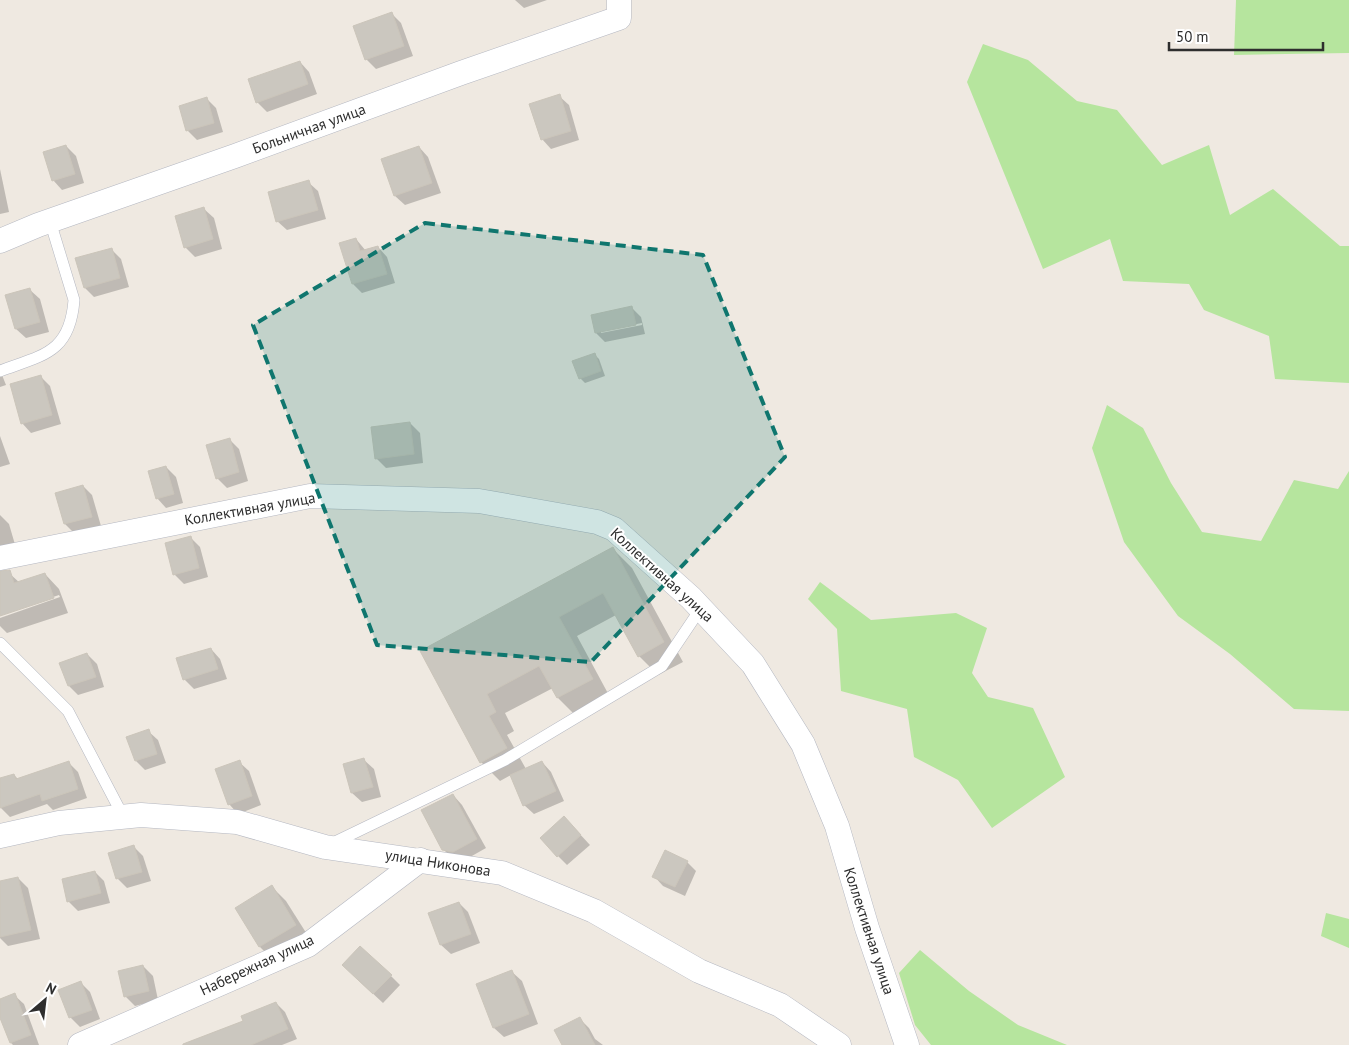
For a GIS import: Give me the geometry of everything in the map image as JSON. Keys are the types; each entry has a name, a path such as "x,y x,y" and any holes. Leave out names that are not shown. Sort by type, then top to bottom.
{"street":[{"name":"Больничная улица","path":"0,241 50,221 235,156 461,72 619,9"},
{"name":"Коллективная улица","path":"0,558 310,496 479,500 597,522 614,528 701,608 753,664 803,744 836,826 867,928 907,1045"},
{"name":"улица Никонова","path":"0,836 59,823 123,816 141,815 237,822 325,847 502,873 594,911 698,971 780,1005 839,1045"},
{"name":"Набережная улица","path":"80,1045 308,945 420,860"}],"lane":[{"path":"0,371 45,354 58,345 66,334 73,314 74,300 50,221"},
{"path":"325,847 505,760 662,666 701,608"},
{"path":"0,643 68,711 123,816"}],"highlighted area":[{"path":"425,223 703,255 785,457 591,662 377,645 253,325"}],"green space":[{"path":"1236,0 1349,0 1349,53 1234,55"},
{"path":"983,44 1028,60 1077,101 1117,110 1162,165 1209,145 1230,215 1273,189 1340,246 1349,246 1349,383 1275,379 1269,336 1204,310 1189,284 1123,281 1110,239 1043,269 967,82"},
{"path":"1107,405 1143,428 1171,483 1202,532 1261,541 1294,480 1338,489 1349,471 1349,711 1294,709 1230,654 1178,616 1124,542 1092,448"},
{"path":"820,582 871,620 956,613 987,628 972,673 988,697 1033,708 1065,777 992,828 958,780 914,757 907,709 841,691 837,629 808,599"},
{"path":"1326,913 1349,919 1349,948 1321,936"},
{"path":"920,950 969,991 1018,1025 1067,1045 931,1045 915,1025 899,973"}],"building":[{"path":"392,12 404,46 365,60 353,26"},
{"path":"300,61 308,84 256,103 248,79"},
{"path":"560,94 571,131 541,140 529,104"},
{"path":"207,97 214,123 186,131 179,106"},
{"path":"66,145 75,174 52,181 43,152"},
{"path":"419,146 432,183 394,196 381,159"},
{"path":"309,180 318,210 276,222 268,192"},
{"path":"204,207 213,239 184,248 175,216"},
{"path":"356,238 360,251 378,246 387,274 352,284 339,243"},
{"path":"112,248 120,278 84,288 75,258"},
{"path":"30,288 40,322 15,329 5,295"},
{"path":"632,306 636,325 595,333 591,315"},
{"path":"595,353 601,371 579,379 572,361"},
{"path":"41,375 52,415 21,424 10,384"},
{"path":"410,422 414,454 375,459 371,427"},
{"path":"230,438 239,472 216,479 206,445"},
{"path":"166,466 174,494 156,499 148,471"},
{"path":"83,485 92,517 64,524 55,493"},
{"path":"191,536 199,568 173,575 165,543"},
{"path":"613,547 664,642 638,657 603,593 559,617 593,679 557,698 539,666 487,694 496,712 489,716 507,748 480,763 420,651"},
{"path":"10,570 14,583 45,573 54,598 0,616 0,571"},
{"path":"211,648 218,669 183,680 176,658"},
{"path":"87,653 96,677 68,686 59,663"},
{"path":"149,729 157,754 135,761 126,737"},
{"path":"364,758 373,787 351,793 343,764"},
{"path":"240,760 252,796 228,805 215,769"},
{"path":"69,761 78,789 42,801 40,794 0,808 0,778 14,774 16,779"},
{"path":"542,761 556,791 523,806 510,775"},
{"path":"453,794 477,839 453,852 442,850 421,810"},
{"path":"564,816 581,835 557,857 540,838"},
{"path":"134,845 142,872 116,879 108,853"},
{"path":"665,850 688,861 675,887 652,877"},
{"path":"95,871 101,893 67,902 62,879"},
{"path":"18,877 31,930 0,937 0,881"},
{"path":"272,885 296,925 259,947 235,908"},
{"path":"459,902 471,934 440,945 428,913"},
{"path":"360,946 392,975 373,994 342,965"},
{"path":"143,965 149,991 124,997 118,971"},
{"path":"512,970 529,1014 493,1028 476,984"},
{"path":"81,981 92,1010 69,1018 58,990"},
{"path":"15,993 31,1035 10,1043 0,1018 0,999"},
{"path":"276,1002 288,1029 251,1045 183,1045 243,1021 241,1016"},
{"path":"580,1017 595,1045 562,1045 554,1030"}]}
